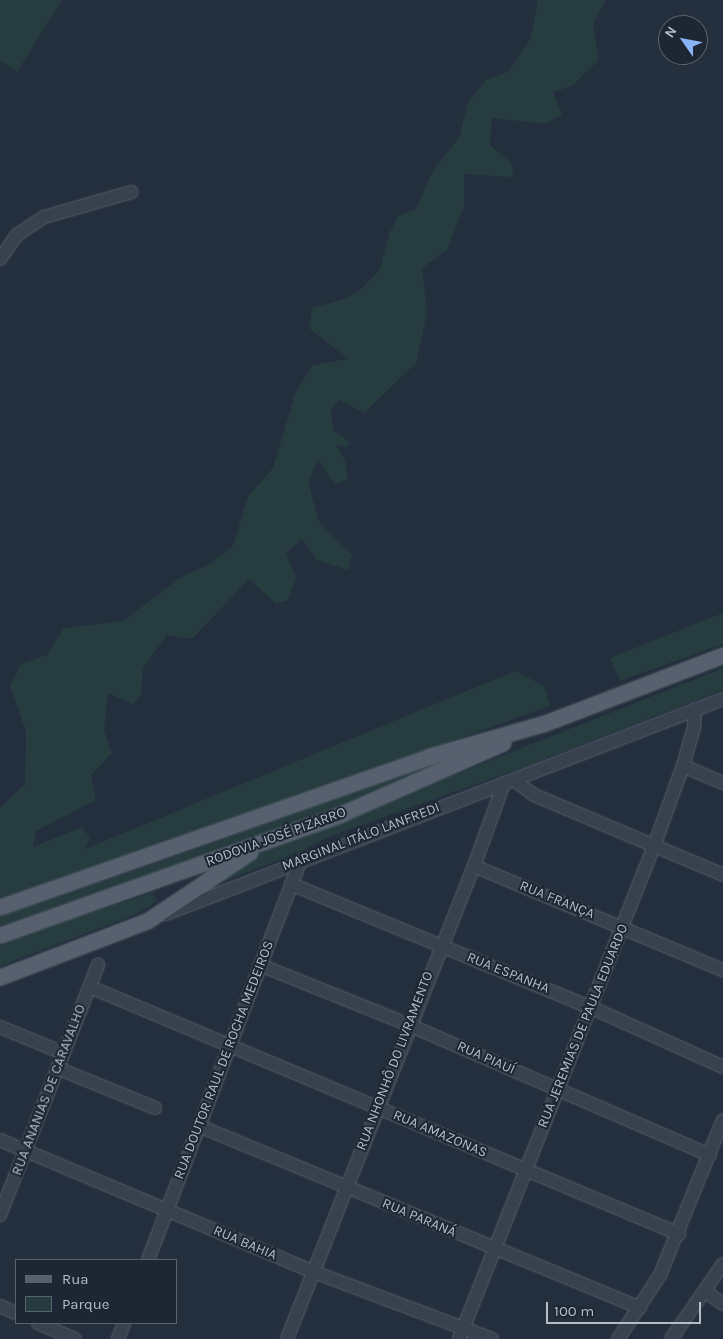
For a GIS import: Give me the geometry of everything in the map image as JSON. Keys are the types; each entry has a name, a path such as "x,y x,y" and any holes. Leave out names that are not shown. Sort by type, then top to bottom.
{"main road":[{"name":"RODOVIA JOSÉ PIZARRO","path":"0,935 341,814 435,775 545,723 723,655"},
{"name":"RODOVIA JOSÉ PIZARRO","path":"0,907 430,756 545,723"},
{"path":"147,921 269,839"},
{"name":"MARGINAL ITÁLO LANFREDI","path":"0,977 147,921"}],"street":[{"path":"0,259 17,235 44,216 131,192"},
{"name":"MARGINAL ITÁLO LANFREDI","path":"147,921 723,698"},
{"name":"RUA JEREMIAS DE PAULA EDUARDO","path":"462,1333 654,846 683,766 694,727 695,709"},
{"path":"683,766 723,783"},
{"path":"509,781 534,795 723,875"},
{"name":"RUA NHONHÔ DO LIVRAMENTO","path":"287,1339 409,1025 509,781"},
{"name":"RUA DOUTOR RAUL DE ROCHA MEDEIROS","path":"148,1259 301,860"},
{"name":"RUA FRANÇA","path":"474,866 723,970"},
{"name":"RUA ESPANHA","path":"291,884 590,1007 723,1067"},
{"name":"RUA PIAUÍ","path":"260,964 409,1025 710,1155"},
{"name":"RUA ANANIAS DE CARAVALHO","path":"0,1215 98,965"},
{"name":"RUA AMAZONAS","path":"90,987 680,1234"},
{"path":"0,1027 63,1053"},
{"path":"57,1068 154,1108"},
{"path":"618,1339 660,1275 680,1234 723,1120"},
{"name":"RUA PARANÁ","path":"199,1126 494,1250 640,1308"},
{"name":"RUA BAHIA","path":"0,1140 462,1333 492,1339"},
{"path":"671,1339 723,1264"},
{"path":"705,1291 723,1304"},
{"path":"0,1306 15,1313"},
{"path":"40,1324 75,1339"},
{"path":"118,1339 124,1324"}],"green space":[{"path":"0,0 62,0 17,72 0,60"},
{"path":"538,0 606,0 593,24 599,60 572,86 553,92 562,114 547,124 492,118 490,145 511,163 514,177 464,174 464,207 447,250 422,268 427,313 416,363 364,413 339,400 331,410 333,430 351,443 346,447 336,445 345,460 348,479 335,484 318,460 308,482 319,522 352,555 348,570 317,560 302,539 286,553 296,578 288,600 276,604 249,579 192,639 167,635 143,668 141,695 133,704 108,693 104,730 112,753 91,775 96,800 36,831 33,847 82,827 90,838 85,849 515,671 544,686 550,706 0,902 0,808 25,784 26,732 10,686 21,664 47,655 64,628 123,621 181,577 208,565 233,546 248,496 273,468 296,391 313,365 348,359 309,328 312,308 345,299 358,292 380,269 389,234 398,216 416,209 433,170 459,138 468,102 486,80 508,72 531,38"},
{"path":"723,613 723,644 620,681 610,658"},
{"path":"723,668 723,690 524,767 328,837 302,851 191,894 271,848"},
{"path":"470,751 432,771 224,850 0,926 0,916 205,846 396,774"},
{"path":"151,893 158,900 139,913 0,966 0,943"}]}
